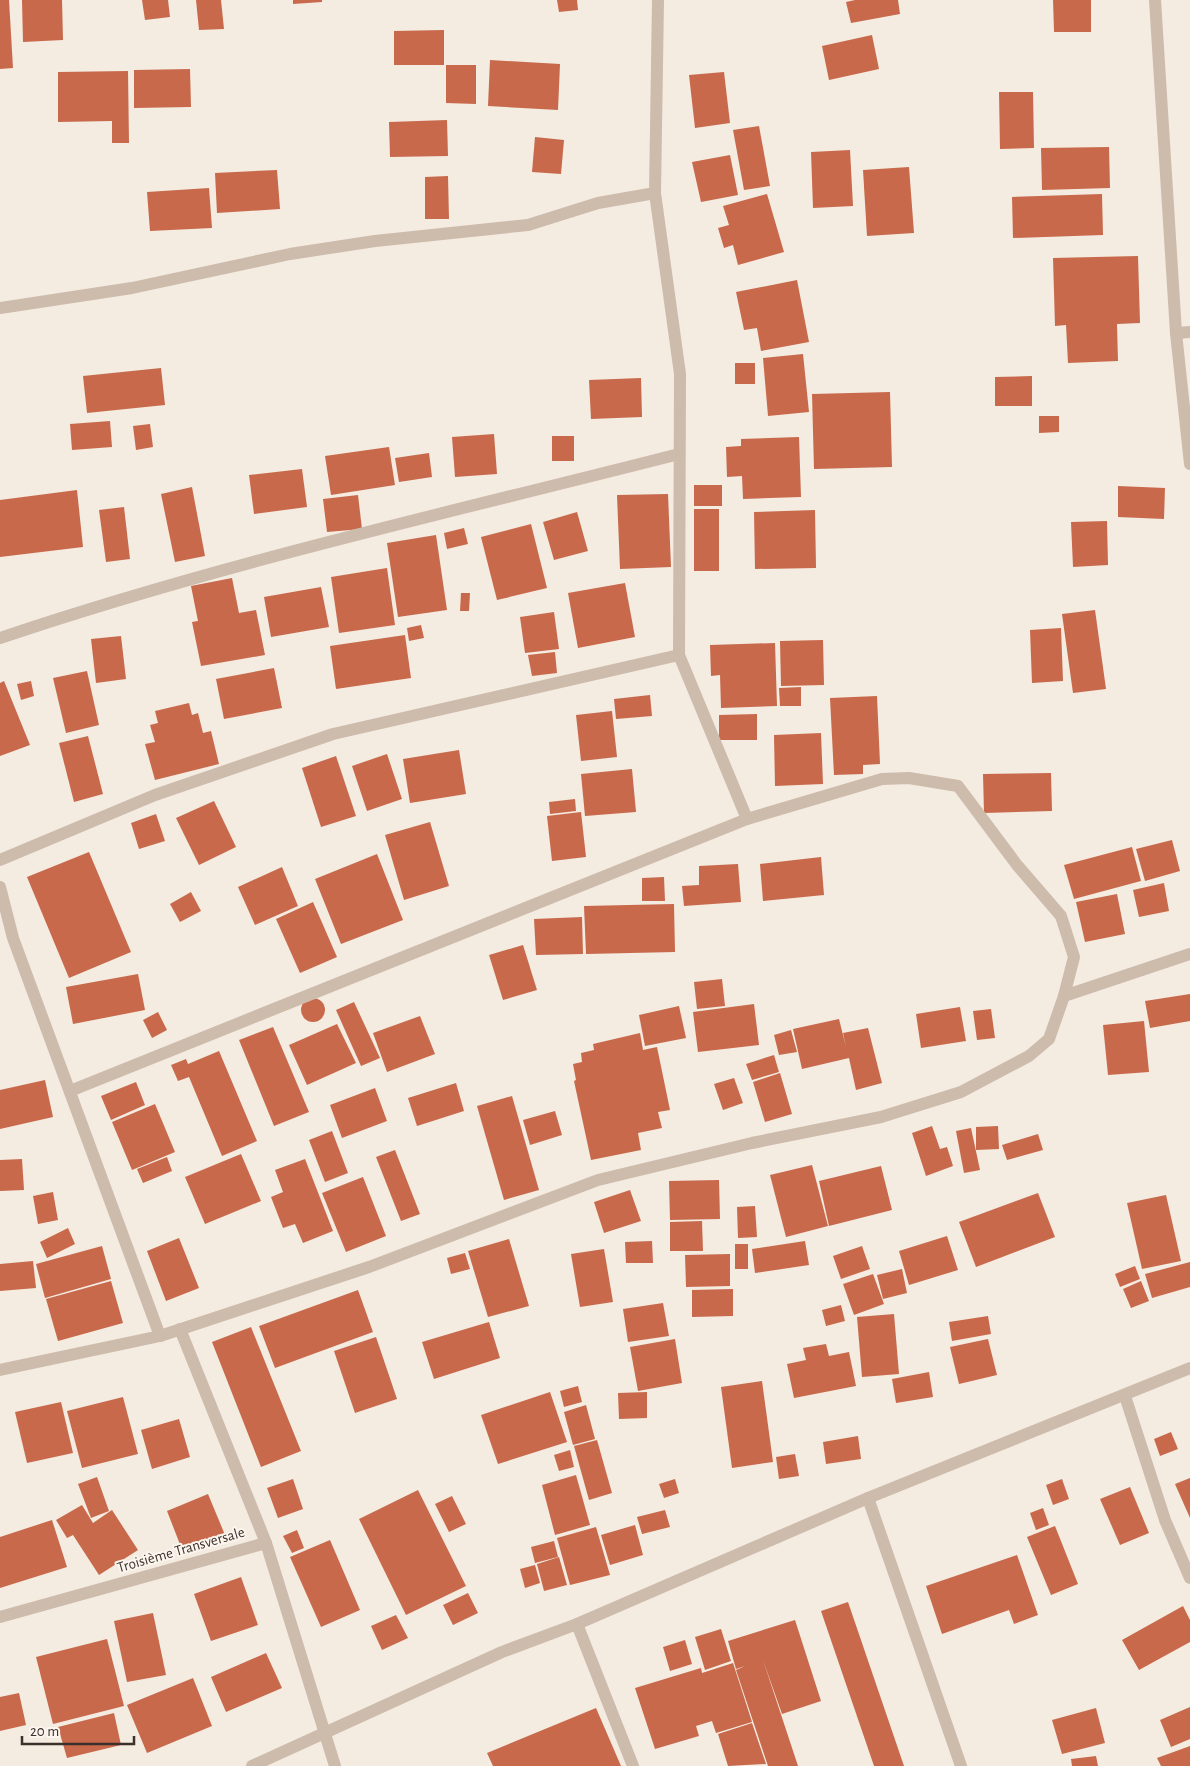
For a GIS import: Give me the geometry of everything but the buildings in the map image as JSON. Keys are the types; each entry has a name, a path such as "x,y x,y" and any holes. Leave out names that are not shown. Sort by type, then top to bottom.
{"street":[{"path":"658,0 655,193 680,374 679,655 747,819"},
{"path":"1155,0 1176,333 1190,464"},
{"path":"0,308 132,288 290,254 375,241 528,225 598,203 655,193"},
{"path":"1176,333 1190,332"},
{"path":"0,638 102,604 222,570 679,454"},
{"path":"0,860 155,795 333,734 679,655"},
{"path":"0,1370 160,1336 370,1267 598,1180 752,1143 881,1117 961,1092 1029,1056 1049,1039 1064,996 1074,957 1061,916 1017,865 958,786 909,778 882,779 747,819 70,1091"},
{"path":"0,887 13,938 160,1336"},
{"path":"1064,996 1190,954"},
{"path":"180,1329 266,1543"},
{"path":"252,1766 502,1652 578,1624 868,1498 1125,1396 1190,1368"},
{"path":"1125,1396 1165,1520 1190,1578"},
{"path":"868,1498 960,1766"},
{"name":"Troisième Transversale","path":"0,1617 266,1543 335,1766"},
{"path":"578,1624 633,1766"}]}
